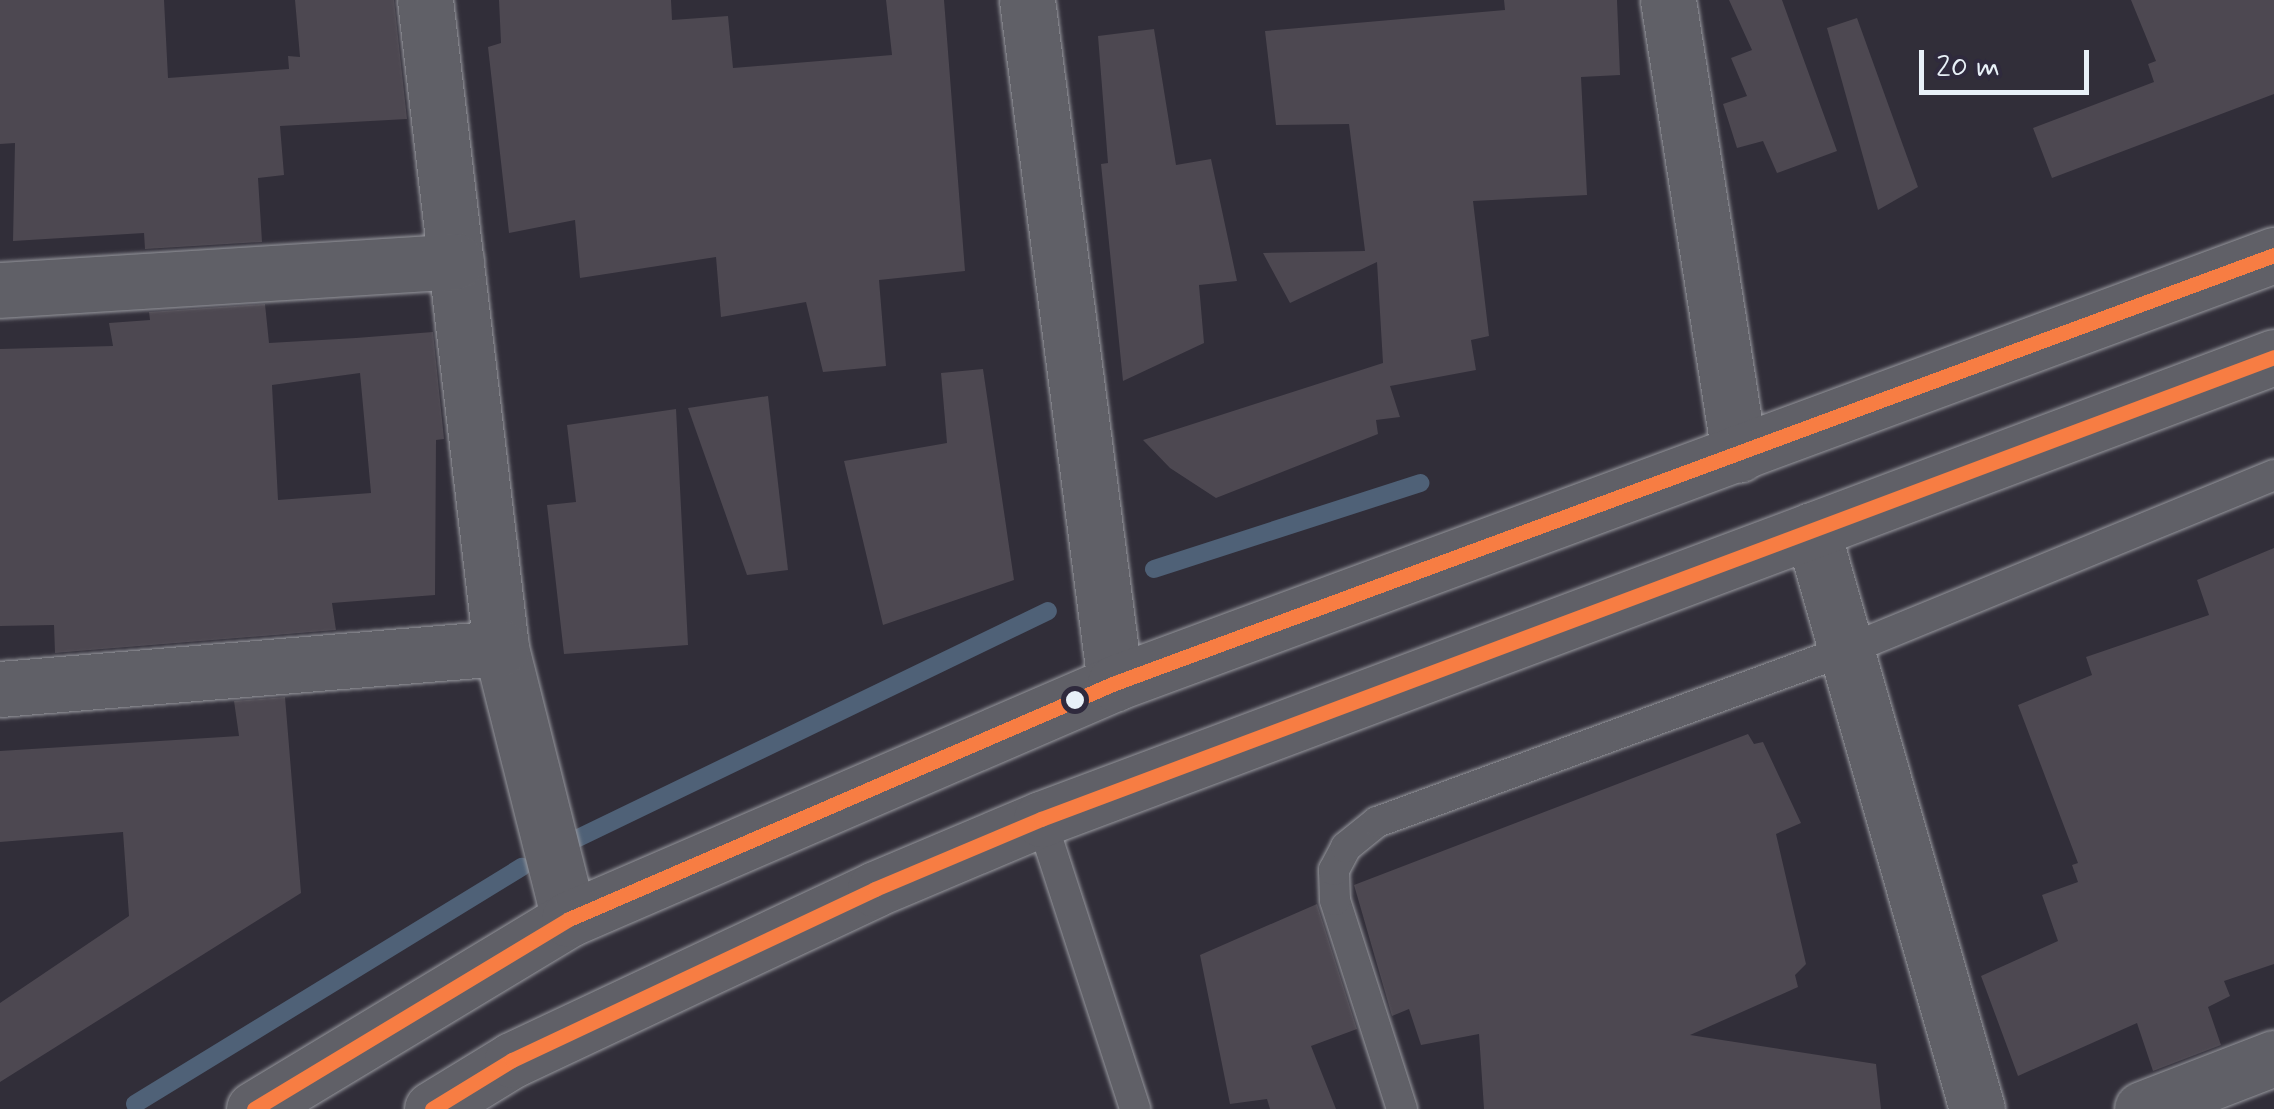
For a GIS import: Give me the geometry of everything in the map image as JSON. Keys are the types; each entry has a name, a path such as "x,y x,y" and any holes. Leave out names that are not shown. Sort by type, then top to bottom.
{"main road":[{"path":"425,0 501,648 569,918"},
{"path":"1027,0 1115,683"},
{"path":"1668,0 1739,454"},
{"path":"254,1109 569,918 1115,683 2274,255"},
{"path":"0,290 456,261"},
{"path":"432,1109 546,1044 876,889 1041,819 2274,356"},
{"path":"1812,530 1977,1109"},
{"path":"0,689 501,648"},
{"path":"2142,1109 2274,1058"}],"lane":[{"path":"1402,1109 1335,900 1334,870 1346,848 1377,822 1846,651 2274,475"},
{"path":"1041,819 1135,1109"}],"building":[{"path":"0,0 164,0 168,78 289,69 288,56 300,57 295,0 394,0 407,119 280,126 284,175 258,178 262,242 145,249 144,233 13,241 15,143 0,144"},
{"path":"499,0 671,0 672,20 728,16 733,68 892,55 886,0 944,0 965,271 879,280 886,366 823,372 806,302 721,317 716,257 580,278 575,220 509,233 488,47 501,43"},
{"path":"1504,0 1617,0 1620,75 1581,77 1587,195 1473,201 1489,336 1471,340 1476,370 1390,386 1400,417 1376,420 1378,434 1216,498 1170,468 1143,440 1383,363 1377,262 1290,303 1263,253 1365,251 1349,124 1276,125 1265,31 1505,10"},
{"path":"1729,0 1782,0 1837,151 1777,173 1763,141 1737,148 1723,104 1747,96 1731,58 1752,50"},
{"path":"2131,0 2274,0 2274,94 2052,178 2033,128 2154,82 2148,64 2156,61"},
{"path":"1857,18 1918,187 1878,210 1827,28"},
{"path":"1154,29 1176,165 1211,159 1237,281 1199,285 1204,343 1123,381 1101,164 1108,163 1098,36"},
{"path":"265,304 269,343 433,332 444,439 436,440 435,595 332,603 336,630 55,653 54,625 0,626 0,349 113,346 109,323 150,320 149,312","holes":["360,373 371,493 278,500 272,385"]},
{"path":"983,369 1014,580 883,625 844,461 947,443 941,373"},
{"path":"768,396 788,570 747,575 688,408"},
{"path":"676,409 688,645 564,654 547,505 576,502 567,425"},
{"path":"2274,548 2274,964 2224,981 2230,996 2208,1007 2221,1045 2153,1071 2137,1023 2018,1076 1981,976 2058,941 2042,895 2078,882 2072,865 2078,863 2018,705 2092,675 2086,657 2209,615 2197,580"},
{"path":"285,697 301,893 0,1082 0,1003 129,916 123,832 0,842 0,751 239,736 234,701"},
{"path":"1748,734 1754,744 1763,742 1801,823 1776,834 1806,964 1795,975 1798,987 1690,1035 1876,1064 1881,1109 1484,1109 1479,1034 1421,1045 1409,1009 1392,1016 1354,885"},
{"path":"1317,904 1357,1029 1311,1046 1336,1109 1270,1109 1267,1099 1230,1104 1200,955"}],"waterway":[{"path":"1154,569 1420,483"},
{"path":"576,839 1048,611"},
{"path":"135,1104 522,867"}],"transit line":[{"path":"254,1109 569,919 1115,683 2274,255"},
{"path":"432,1109 512,1060 875,889 1041,819 2274,357"}]}
